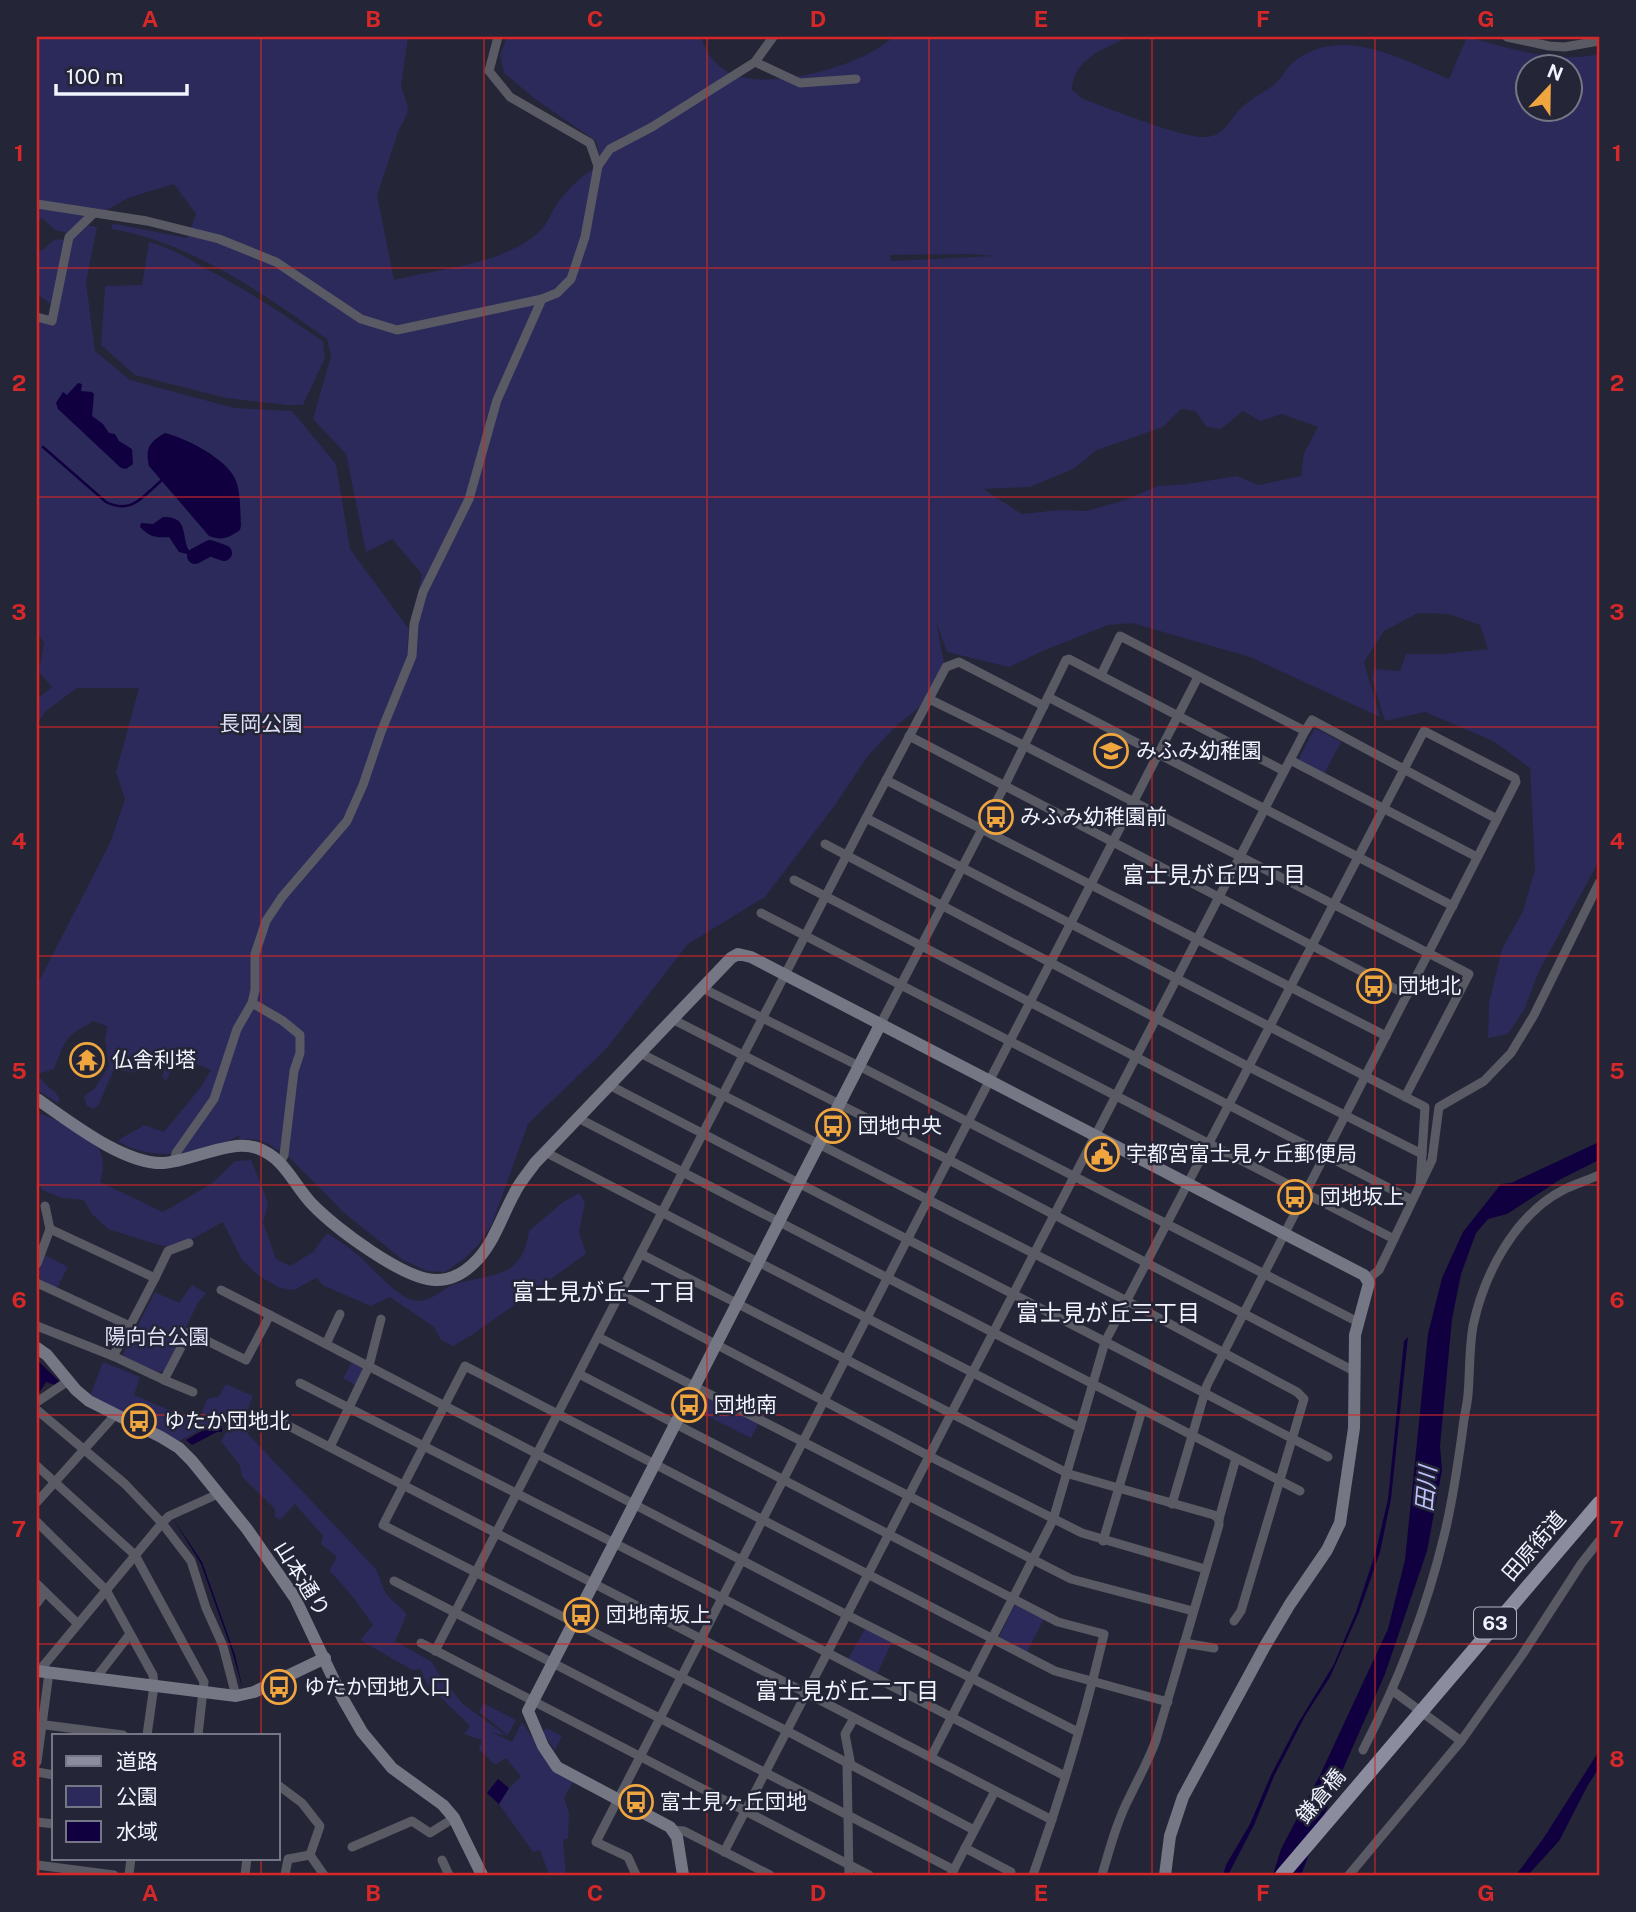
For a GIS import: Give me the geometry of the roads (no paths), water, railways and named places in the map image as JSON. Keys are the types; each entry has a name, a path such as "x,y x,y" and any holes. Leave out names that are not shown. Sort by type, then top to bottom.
{"main road":[{"name":"田原街道","path":"1392,1745 1597,1509"},
{"name":"鎌倉橋","path":"1282,1875 1392,1745"}],"street":[{"path":"498,37 489,71 510,97 590,144 598,166"},
{"path":"37,204 147,221 219,239 276,262 361,318 397,330 542,299 557,293 571,279 585,237 598,166 610,149 652,127 755,62 773,37"},
{"path":"1507,37 1565,47 1599,41"},
{"path":"755,62 800,83 856,79"},
{"path":"37,317 52,321 69,237 94,213"},
{"path":"174,1161 176,1153 214,1099 237,1029 252,1003 255,990 255,954 266,921 282,897 347,821 363,785 412,656 414,624 423,592 469,499 497,401 542,299"},
{"path":"1101,675 1120,636 1305,731"},
{"path":"683,1875 677,1837 673,1830 564,1771 552,1761 528,1717 528,1711 1025,746 1066,660 1069,659 1101,675 1284,771"},
{"path":"435,1651 946,667 959,662 1046,702 1158,755 1453,906"},
{"path":"636,1875 628,1857 596,1842 1198,677"},
{"path":"929,699 1469,974 1405,1097"},
{"path":"724,1852 1175,979 1312,720 1497,819"},
{"path":"931,1757 1053,1520 1105,1342 1424,732 1515,778 1516,782 1223,1353 1204,1393 1172,1504"},
{"path":"909,736 1112,844 1407,995"},
{"path":"1290,761 1477,858"},
{"path":"886,780 1386,1036"},
{"path":"866,818 1425,1107 1420,1185"},
{"path":"825,844 1249,1067 1422,1154"},
{"path":"794,880 1412,1200"},
{"path":"1367,1279 1379,1270 1432,1160 1439,1107 1484,1081 1511,1053 1534,1016 1599,883"},
{"path":"761,913 1394,1239"},
{"path":"37,1099 133,1157 161,1163 236,1146 253,1147 269,1153 281,1162 309,1201 354,1240 417,1277 437,1280 460,1276 491,1243 514,1192 545,1152 731,958 738,954 751,957 1364,1275 1369,1283 1355,1335 1353,1445 1340,1523 1327,1550 1265,1646 1183,1797 1170,1836 1165,1875"},
{"path":"702,988 1358,1322"},
{"path":"252,1003 283,1021 300,1035 300,1053 294,1072 281,1162"},
{"path":"672,1019 1354,1371"},
{"path":"640,1053 1127,1301 1297,1392 1304,1399 1294,1439 1241,1611 1234,1621"},
{"path":"609,1085 1328,1457"},
{"path":"578,1118 1300,1491"},
{"path":"545,1152 1080,1428"},
{"path":"1363,1750 1393,1691 1411,1644 1444,1536 1458,1471 1468,1396 1468,1363 1473,1326 1487,1279 1504,1246 1528,1217 1563,1190 1599,1175"},
{"path":"37,1264 50,1229 44,1206"},
{"path":"50,1229 155,1278"},
{"path":"113,1356 168,1251 189,1243"},
{"path":"641,1254 1067,1472 1214,1515 1219,1519"},
{"path":"37,1283 130,1326"},
{"path":"221,1290 1078,1732"},
{"path":"620,1294 1053,1520 1103,1541 1205,1569"},
{"path":"326,1344 340,1314"},
{"path":"164,1380 189,1332 246,1360 270,1315"},
{"path":"330,1447 369,1366 381,1319"},
{"path":"37,1326 193,1392"},
{"path":"598,1337 804,1440 1071,1579 1193,1611"},
{"name":"山本通り","path":"37,1348 47,1355 89,1401 179,1448 218,1494 280,1574 305,1615 352,1717 392,1768 443,1805 454,1818 482,1875"},
{"path":"974,1830 787,1731 383,1525 465,1366 1055,1671 1168,1702"},
{"path":"579,1374 1058,1622 1104,1634 1093,1682 1033,1875"},
{"path":"37,1402 68,1381"},
{"path":"300,1383 1065,1776"},
{"path":"37,1410 125,1484 162,1522 191,1561 206,1608 223,1646 236,1696"},
{"path":"1103,1541 1142,1410"},
{"path":"37,1502 115,1415"},
{"path":"278,1421 1052,1820"},
{"path":"1102,1875 1117,1825 1147,1765 1168,1702 1236,1458"},
{"path":"37,1466 135,1555 204,1682 198,1734"},
{"path":"37,1762 41,1672 162,1522 169,1516 218,1494"},
{"path":"37,1522 106,1590 153,1675 147,1734"},
{"path":"1349,1875 1461,1741 1599,1541"},
{"path":"394,1581 661,1717 952,1872 995,1791"},
{"path":"37,1584 78,1624"},
{"path":"37,1602 45,1592"},
{"path":"95,1679 130,1634"},
{"path":"421,1643 869,1875"},
{"path":"1184,1643 1214,1648"},
{"path":"41,1672 236,1696 254,1692 325,1658"},
{"path":"1393,1691 1461,1741"},
{"path":"849,1875 849,1765 845,1734 854,1718"},
{"path":"39,1724 115,1734"},
{"path":"280,1786 302,1803 320,1826 310,1854"},
{"path":"352,1847 412,1821 430,1833 454,1818"},
{"path":"673,1830 684,1831 770,1875"},
{"path":"965,1848 1013,1874"},
{"path":"285,1875 288,1859 310,1854"},
{"path":"310,1854 324,1875"},
{"path":"442,1860 449,1875"},
{"path":"37,1865 114,1875"}],"water":[{"path":"78,383 82,384 81,391 94,394 92,416 103,424 109,433 115,434 119,441 132,449 133,464 126,469 121,468 58,409 56,403 63,392 67,395"},
{"path":"165,433 206,451 232,473 239,492 240,530 225,538 209,536 149,466 150,446"},
{"path":"163,517 179,521 187,545 195,556 179,552 169,537 153,536 140,527 141,523 153,524"},
{"name":"田川","path":"1599,1142 1599,1160 1561,1179 1507,1214 1488,1219 1476,1233 1461,1274 1452,1319 1440,1446 1442,1470 1427,1551 1385,1674 1335,1787 1301,1875 1273,1875 1281,1849 1320,1775 1388,1629 1405,1560 1428,1334 1442,1278 1463,1232 1501,1184 1511,1183"},
{"path":"1408,1337 1391,1499 1380,1552 1359,1612 1330,1677 1305,1716 1274,1776 1254,1825 1228,1875 1223,1875 1297,1725 1334,1664 1356,1612 1376,1551 1388,1499 1404,1341"},
{"path":"37,1360 60,1382 55,1385 46,1382 37,1396"},
{"path":"222,1425 222,1432 192,1445 186,1440 207,1428"},
{"path":"174,1520 202,1562 235,1655 243,1690 201,1564"},
{"path":"1599,1751 1599,1768 1559,1841 1528,1875 1516,1875 1543,1839"},
{"path":"498,1779 509,1788 499,1804 487,1793"}],"waterway":[{"path":"43,447 106,502 115,505 137,502 162,480"},
{"path":"195,556 210,548 224,553"}],"place":[{"name":"みふみ幼稚園","path":"1111,751"},
{"name":"みふみ幼稚園前","path":"996,817"},
{"name":"団地北","path":"1374,986"},
{"name":"仏舎利塔","path":"87,1060"},
{"name":"団地中央","path":"833,1126"},
{"name":"宇都宮富士見ヶ丘郵便局","path":"1102,1154"},
{"name":"団地坂上","path":"1295,1197"},
{"name":"団地南","path":"689,1405"},
{"name":"ゆたか団地北","path":"139,1421"},
{"name":"団地南坂上","path":"581,1615"},
{"name":"ゆたか団地入口","path":"279,1687"},
{"name":"富士見ヶ丘団地","path":"636,1802"}],"district":[{"name":"富士見が丘四丁目","path":"1214,875"},
{"name":"富士見が丘一丁目","path":"604,1292"},
{"name":"富士見が丘三丁目","path":"1108,1313"},
{"name":"富士見が丘二丁目","path":"847,1691"}],"park label":[{"name":"長岡公園","path":"261,724"},
{"name":"陽向台公園","path":"157,1337"}]}
